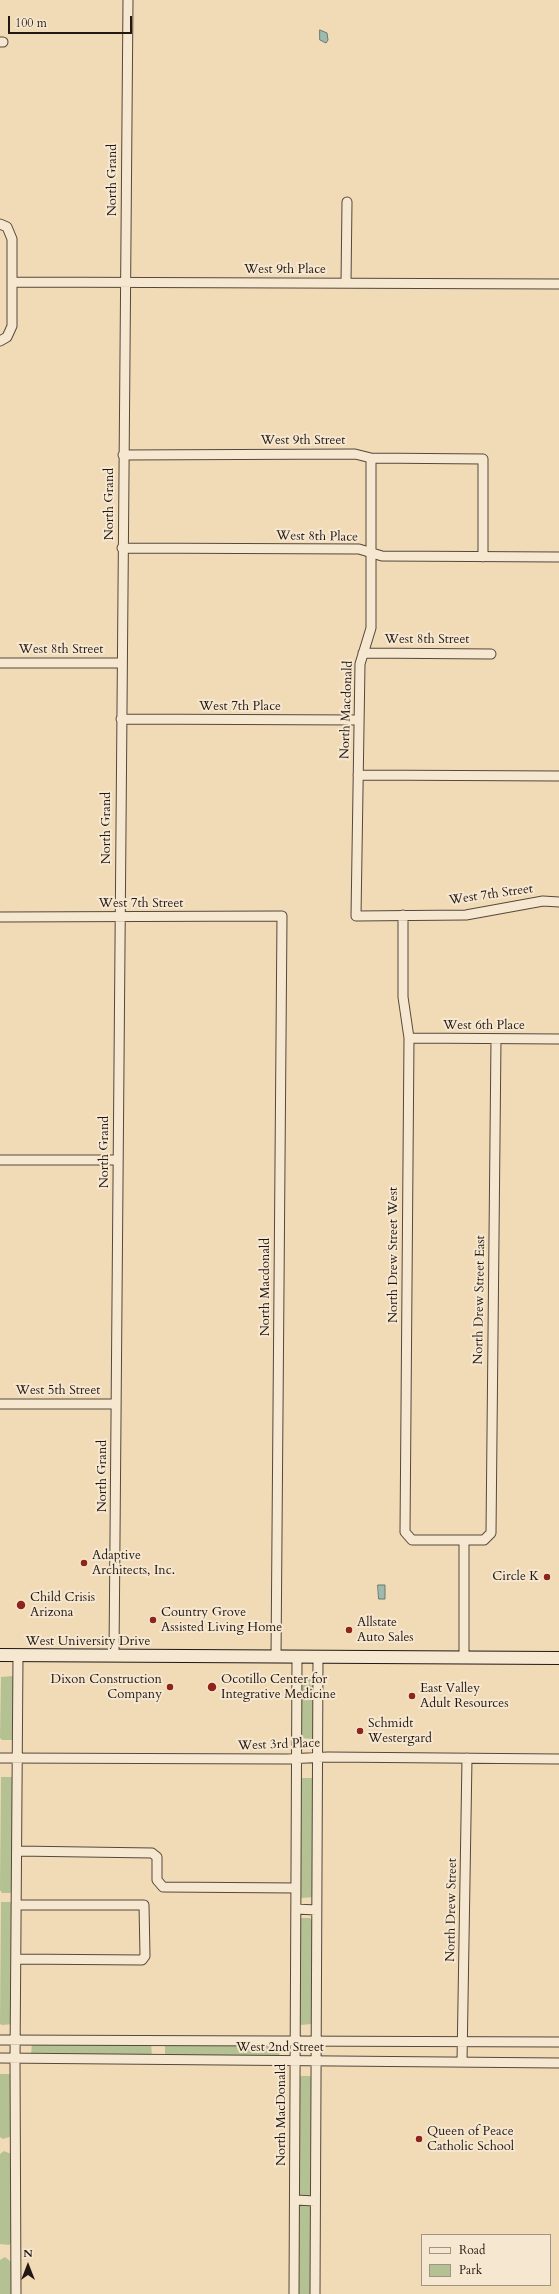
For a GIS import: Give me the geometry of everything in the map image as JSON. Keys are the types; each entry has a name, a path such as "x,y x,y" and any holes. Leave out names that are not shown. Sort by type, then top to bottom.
{"main road":[{"name":"West University Drive","path":"0,1655 297,1658 559,1658"}],"street":[{"name":"North Grand","path":"114,1656 122,548 128,0"},
{"path":"346,283 347,202"},
{"path":"0,224 7,227 12,239 12,326 7,337 0,341"},
{"name":"West 9th Place","path":"12,282 559,284"},
{"name":"West 9th Street","path":"123,455 355,454 371,458 483,459 482,557"},
{"name":"North Macdonald","path":"356,916 360,664 371,628 371,458"},
{"name":"West 8th Place","path":"122,548 359,549 382,556 559,557"},
{"name":"West 8th Street","path":"363,653 491,654"},
{"name":"West 8th Street","path":"0,663 122,662"},
{"name":"West 7th Place","path":"121,719 359,720"},
{"path":"358,775 559,776"},
{"name":"West 7th Street","path":"356,916 466,915 543,901 559,902"},
{"name":"North Drew Street West","path":"403,915 403,997 409,1038 405,1532 412,1540 464,1540"},
{"name":"North Macdonald","path":"276,1657 282,916"},
{"name":"West 7th Street","path":"0,917 282,916"},
{"name":"West 6th Place","path":"409,1038 559,1039"},
{"name":"North Drew Street East","path":"464,1540 484,1540 491,1533 496,1039"},
{"path":"0,1160 118,1160"},
{"name":"West 5th Street","path":"0,1404 116,1404"},
{"path":"464,1540 464,1657"},
{"path":"16,2294 15,2040 18,1656"},
{"name":"North MacDonald","path":"294,2294 297,1658"},
{"path":"315,2294 318,1658"},
{"name":"West 3rd Place","path":"0,1758 297,1759 317,1757 559,1760"},
{"name":"North Drew Street","path":"462,2062 467,1758"},
{"path":"17,1850 152,1853 157,1857 157,1880 163,1887 296,1888"},
{"path":"16,1904 144,1905 145,1956 142,1960 16,1959"},
{"path":"296,1910 316,1910"},
{"name":"West 2nd Street","path":"0,2040 559,2042"},
{"name":"West 2nd Street","path":"0,2058 559,2063"},
{"path":"295,2200 315,2201"}],"green space":[{"path":"13,1676 14,1740 2,1740 0,1738 1,1677"},
{"path":"301,1677 314,1677 314,1739 300,1738"},
{"path":"1,1777 13,1777 13,1891 10,1893 2,1893 0,1890"},
{"path":"300,1778 313,1778 314,1782 313,1897 301,1898 299,1895"},
{"path":"1,1902 12,1902 13,2024 2,2025 0,2024"},
{"path":"301,1918 310,1918 312,1921 311,2024 301,2025 298,2022"},
{"path":"32,2042 151,2044 152,2056 31,2056"},
{"path":"165,2043 280,2045 279,2057 165,2057"},
{"path":"0,2074 11,2074 12,2136 3,2139 0,2137"},
{"path":"301,2076 310,2076 312,2079 310,2196 299,2196 298,2193 299,2079"},
{"path":"4,2151 11,2154 12,2241 9,2245 0,2244 0,2154"},
{"path":"301,2204 312,2206 311,2294 297,2294 298,2207"},
{"path":"5,2257 11,2262 11,2294 0,2294 0,2260"}],"shaded area":[{"path":"320,30 327,33 328,40 326,43 320,40"},
{"path":"378,1585 385,1585 385,1599 379,1599"}],"place":[{"name":"Adaptive Architects, Inc.","path":"84,1563"},
{"name":"Circle K","path":"547,1577"},
{"name":"Child Crisis Arizona","path":"21,1605"},
{"name":"Country Grove Assisted Living Home","path":"153,1620"},
{"name":"Allstate Auto Sales","path":"349,1630"},
{"name":"Dixon Construction Company","path":"170,1687"},
{"name":"Ocotillo Center for Integrative Medicine","path":"212,1687"},
{"name":"East Valley Adult Resources","path":"412,1696"},
{"name":"Schmidt Westergard","path":"360,1731"},
{"name":"Queen of Peace Catholic School","path":"419,2139"}]}
